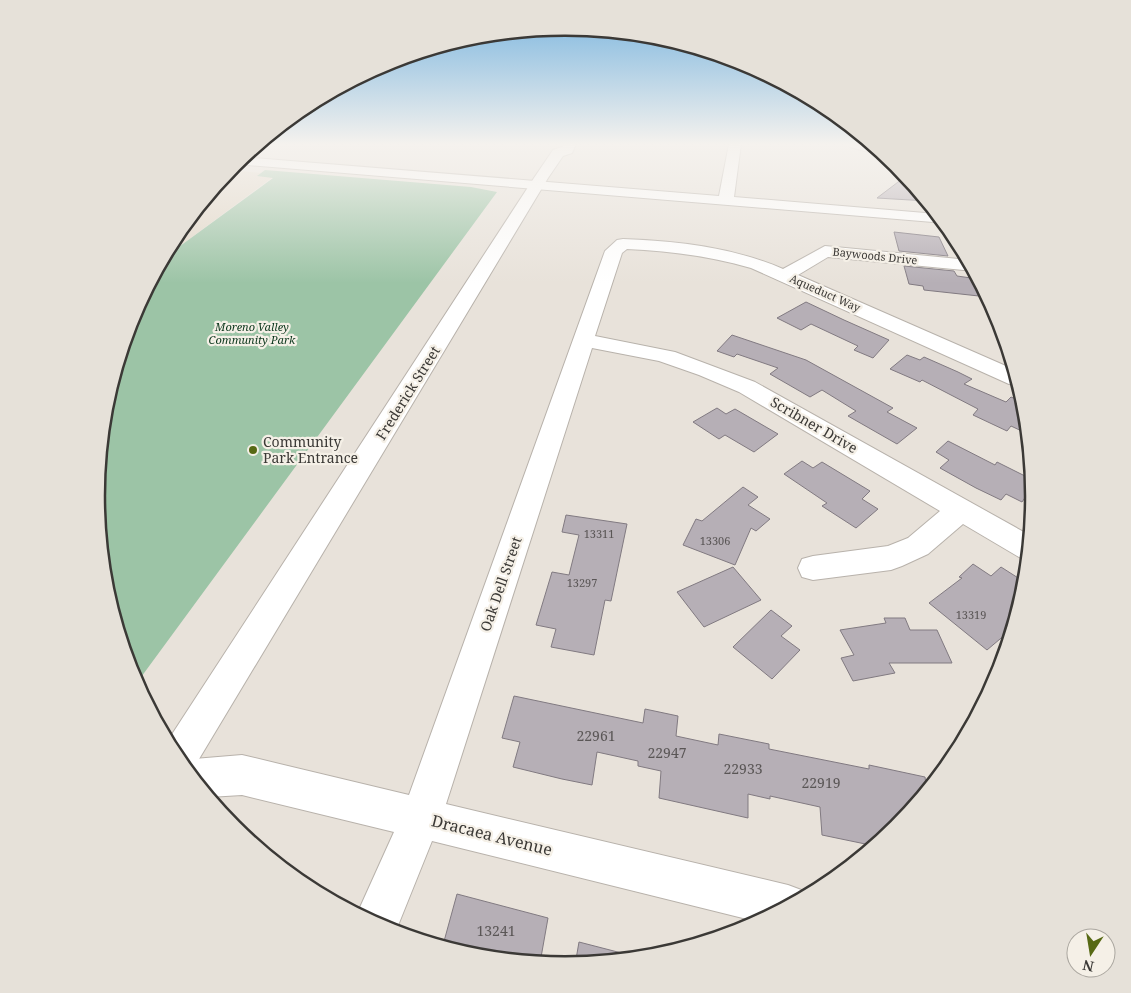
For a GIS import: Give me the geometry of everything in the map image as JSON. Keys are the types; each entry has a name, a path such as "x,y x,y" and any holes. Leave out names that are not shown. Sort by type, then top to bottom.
{"street":[{"name":"Frederick Street","path":"183,752 534,190"},
{"path":"600,190 933,218"},
{"path":"726,201 728,190"},
{"name":"Aqueduct Way","path":"623,244 718,253 757,264 1009,375"},
{"name":"Oak Dell Street","path":"379,917 421,818 614,251 623,244"},
{"name":"Baywoods Drive","path":"785,276 825,251 964,265"},
{"name":"Scribner Drive","path":"584,341 640,349 711,370 747,386 1023,546"},
{"path":"813,568 891,558 918,546 961,510"},
{"name":"Dracaea Avenue","path":"201,778 242,775 778,904"}],"shaded area":[{"path":"222,190 255,190 180,246 200,216"}],"green space":[{"name":"Moreno Valley Community Park","path":"256,190 488,190 497,192 142,676 121,616 109,557 106,527 106,466 114,407 130,349 140,320 153,293 180,246"}],"building":[{"path":"887,190 909,190 918,200 877,198"},
{"path":"894,232 939,237 948,256 899,251"},
{"path":"904,266 954,271 957,276 970,278 979,296 924,290 923,286 909,284"},
{"path":"806,302 889,340 873,358 854,350 858,346 811,324 801,330 777,318"},
{"path":"732,335 806,360 893,408 887,412 917,428 897,444 848,416 856,411 822,390 810,397 770,374 778,368 737,354 734,357 717,351"},
{"path":"907,355 920,360 924,357 972,379 964,384 1006,402 1011,397 1015,399 1021,431 1011,426 1007,431 973,415 978,409 922,380 920,382 890,369"},
{"path":"717,408 726,414 735,409 778,434 754,452 725,435 719,439 693,422"},
{"path":"948,441 995,465 997,462 1025,476 1026,496 1022,502 1006,494 1001,500 976,488 940,468 949,460 936,452"},
{"path":"802,461 813,468 822,462 870,491 862,499 878,509 856,528 822,506 827,503 784,474"},
{"path":"743,487 758,497 748,505 770,519 756,531 751,528 735,565 683,545 696,519 702,521"},
{"path":"566,515 627,524 611,601 605,600 594,655 551,647 556,629 536,625 552,572 569,575 579,535 562,532"},
{"path":"973,564 991,576 1001,567 1018,578 1004,636 987,650 929,603 962,578 959,577"},
{"path":"733,567 761,600 704,627 677,592"},
{"path":"771,610 792,626 781,636 800,650 772,679 733,647"},
{"path":"884,618 905,618 910,630 937,630 952,663 889,663 895,673 853,681 841,658 854,655 840,630 886,623"},
{"path":"514,696 643,723 645,709 678,716 676,736 718,745 719,734 769,744 769,749 869,769 869,765 925,777 926,783 891,822 867,844 822,835 820,807 770,796 770,799 748,794 748,818 659,798 661,771 638,766 638,761 597,752 592,785 513,767 520,742 502,738"},
{"path":"457,894 548,918 541,956 505,953 444,940"},
{"path":"579,942 623,953 596,956 576,957"}],"place":[{"name":"Community Park Entrance","path":"253,450"}]}
